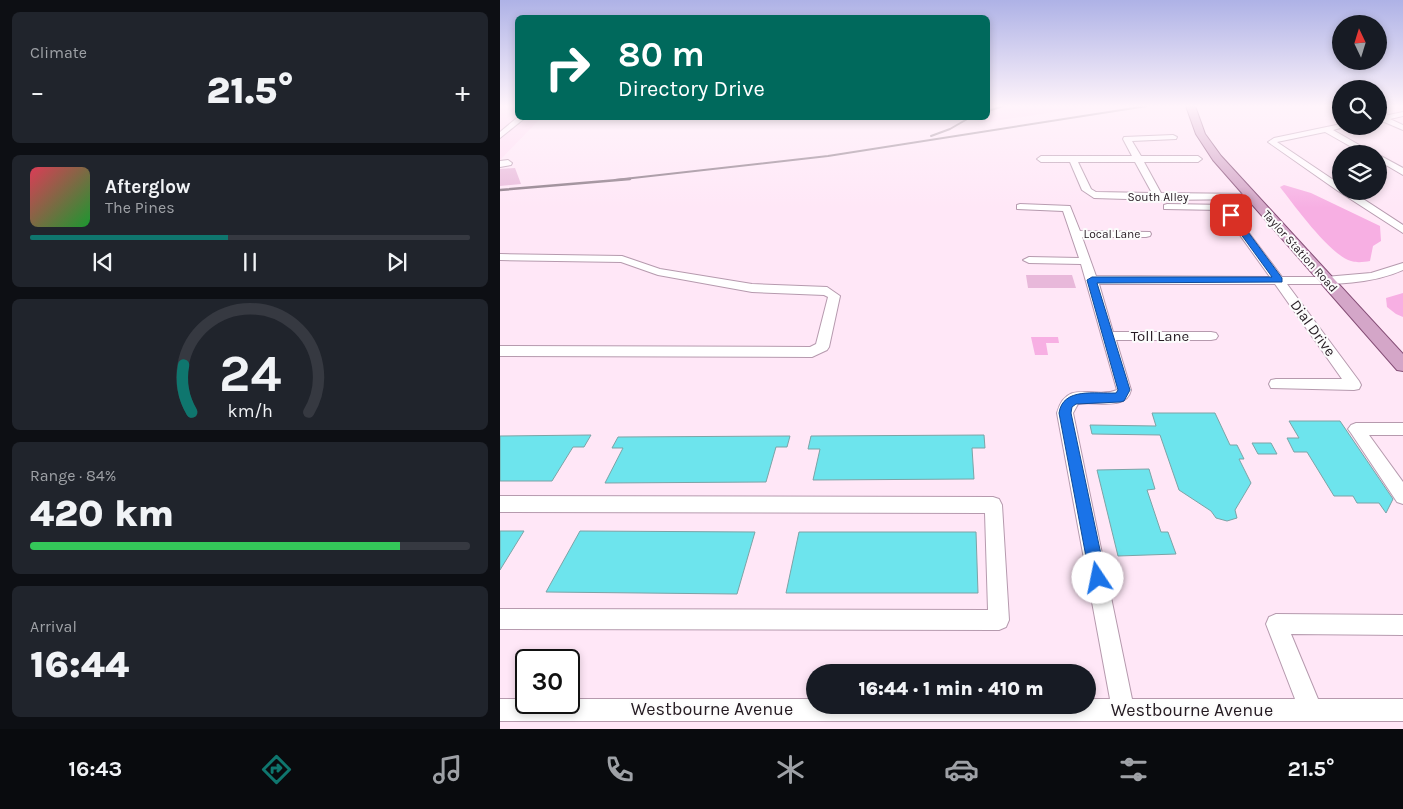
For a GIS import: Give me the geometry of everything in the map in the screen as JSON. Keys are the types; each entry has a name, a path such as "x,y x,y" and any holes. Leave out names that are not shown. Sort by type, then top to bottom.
{"main road":[{"name":"Taylor Station Road","path":"1204,140 1251,198 1403,365"}],"street":[{"path":"1127,140 1159,197"},
{"path":"1274,140 1272,142 1275,146 1332,183"},
{"path":"1041,160 1198,159"},
{"name":"South Alley","path":"1074,160 1087,190 1094,195 1251,198"},
{"path":"1387,163 1403,172"},
{"path":"1358,200 1403,230"},
{"path":"1020,207 1067,208 1086,261 1123,385 1123,394 1114,398 1073,399 1066,405 1065,413 1123,710"},
{"name":"Dial Drive","path":"1167,207 1225,207 1354,384 1276,384"},
{"name":"Local Lane","path":"1077,234 1146,234"},
{"path":"500,257 622,259 658,272 752,288 827,290 834,296 822,348 812,352 500,351"},
{"path":"1029,260 1086,261"},
{"path":"1092,280 1326,280 1390,273 1403,266"},
{"name":"Toll Lane","path":"1108,336 1211,336"},
{"path":"1403,429 1356,429 1403,496"},
{"path":"500,504 993,505 1000,620 500,619"},
{"path":"1311,710 1276,624 1403,625"},
{"name":"Westbourne Avenue","path":"500,710 1403,710"}],"shaded area":[{"path":"500,140 520,140 500,160"},
{"path":"515,168 521,184 500,186 500,169"},
{"path":"1284,185 1311,193 1380,226 1381,241 1373,246 1370,261 1351,261 1342,257 1323,240 1303,217 1280,187"},
{"path":"1026,275 1072,275 1076,288 1028,288"},
{"path":"1403,293 1403,317 1387,307 1386,298"},
{"path":"1031,337 1058,337 1059,343 1046,343 1048,355 1035,355"}],"building":[{"path":"1152,413 1215,413 1230,445 1237,445 1244,459 1239,459 1251,483 1235,510 1237,518 1227,521 1216,518 1211,511 1179,490 1160,435 1092,434 1090,425 1156,426"},
{"path":"1289,421 1340,421 1393,499 1386,513 1379,503 1357,503 1353,496 1334,496 1307,452 1294,452 1287,438 1299,438"},
{"path":"591,435 584,447 573,447 552,481 500,481 500,436"},
{"path":"984,435 985,448 972,448 974,479 813,480 820,449 808,449 811,436"},
{"path":"790,436 787,447 776,447 766,482 605,483 623,448 612,448 618,437"},
{"path":"1252,443 1271,443 1277,454 1258,454"},
{"path":"1149,469 1155,489 1147,490 1161,532 1168,532 1176,554 1118,556 1097,470"},
{"path":"500,531 524,531 500,570"},
{"path":"580,531 755,532 737,594 546,592"},
{"path":"799,532 976,532 978,593 786,593"}],"railway":[{"path":"615,180 828,156 930,140"},
{"path":"500,190 630,179"}],"route":[{"path":"1098,578 1065,413 1066,405 1073,399 1120,398 1124,390 1092,280 1278,280 1231,215"}]}
